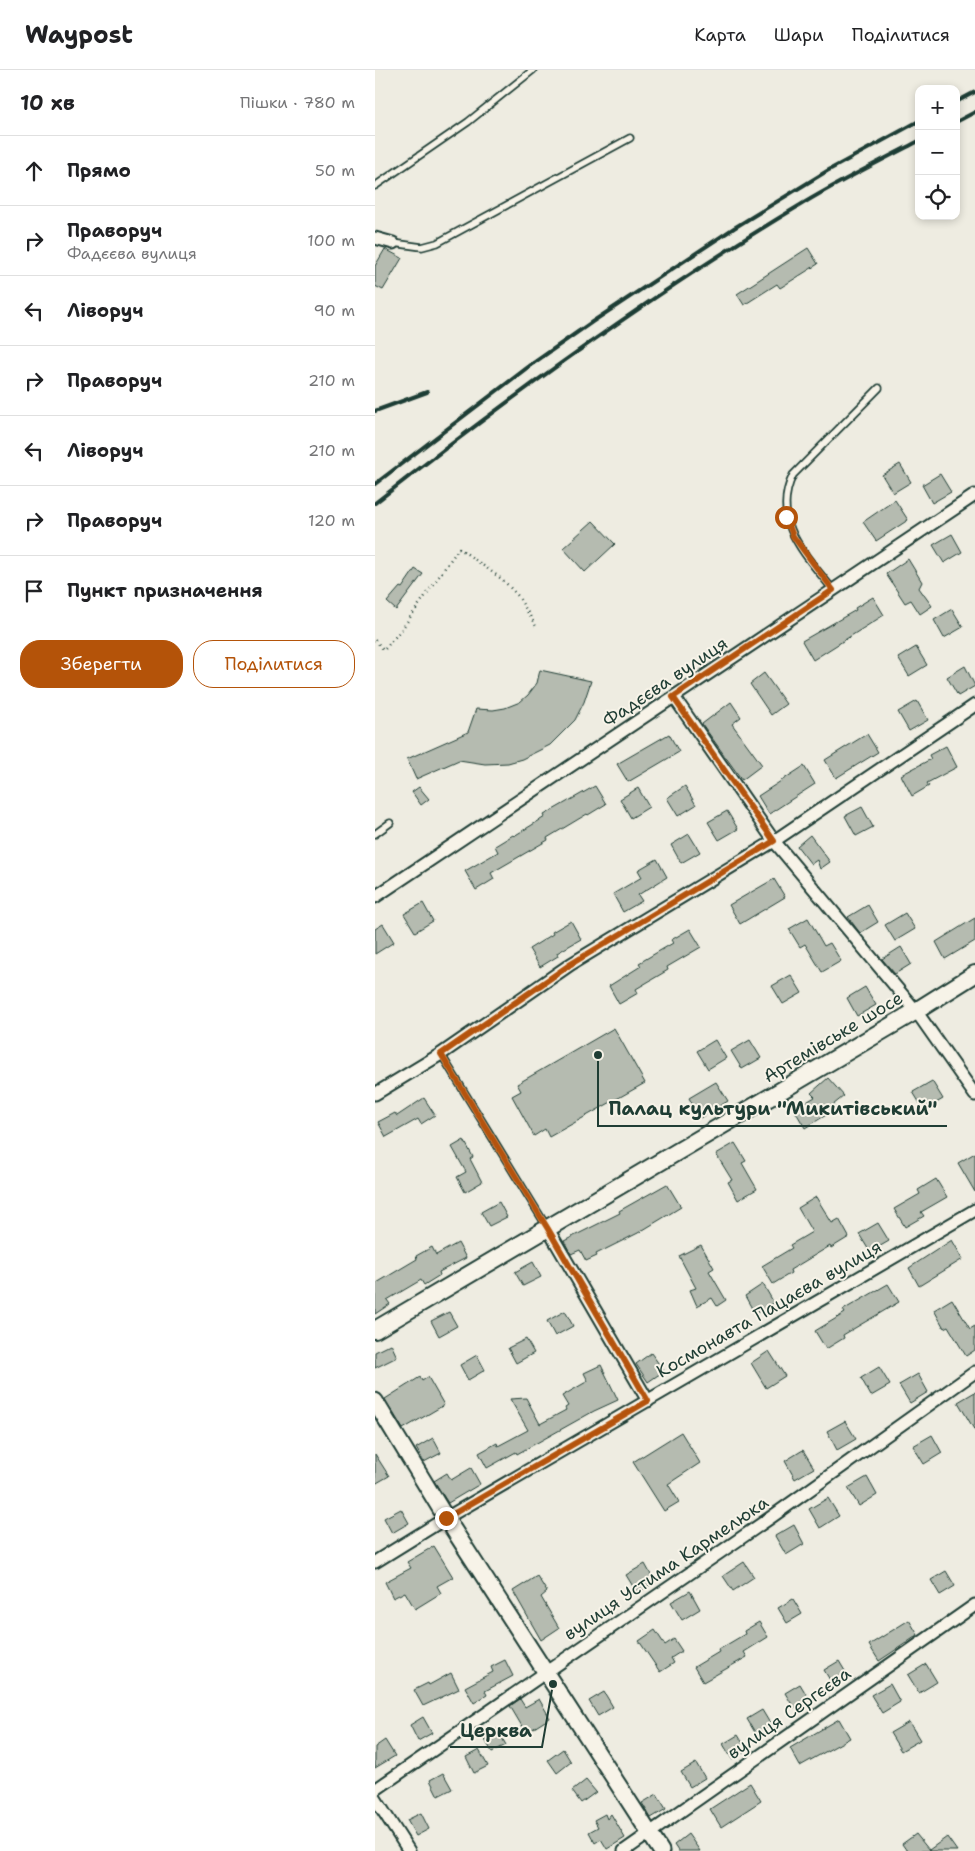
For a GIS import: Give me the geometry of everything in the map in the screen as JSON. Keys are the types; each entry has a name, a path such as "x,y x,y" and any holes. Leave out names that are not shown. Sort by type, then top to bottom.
{"main road":[{"name":"Артемівське шосе","path":"375,1330 916,1011 975,974"}],"street":[{"path":"375,238 393,243"},
{"name":"Фадєєва вулиця","path":"375,897 975,495"},
{"path":"673,697 774,841 916,1011 975,1095"},
{"path":"375,1094 441,1054 571,964 774,841 975,705"},
{"name":"Космонавта Пацаєва вулиця","path":"375,1562 446,1518 975,1210"},
{"path":"548,1229 648,1401"},
{"name":"вулиця Устима Кармелюка","path":"375,1790 770,1518 975,1372"},
{"path":"375,1401 446,1518 661,1851"},
{"name":"вулиця Сергєєва","path":"624,1851 975,1606"},
{"path":"375,1798 409,1851"}],"lane":[{"path":"375,186 468,122 533,70"},
{"path":"393,243 422,247 437,243 631,138"},
{"path":"833,590 793,536 786,517 788,489 793,475 879,388"},
{"path":"375,834 390,823"},
{"path":"441,1054 548,1229"}],"path":[{"path":"375,640 384,650 459,548 503,580 518,596 537,628"}],"building":[{"path":"808,248 818,264 780,288 777,284 744,305 737,294"},
{"path":"385,249 402,258 383,290 375,286 375,266"},
{"path":"900,464 911,482 893,493 882,475"},
{"path":"940,474 951,492 932,503 922,485"},
{"path":"895,500 908,520 876,541 863,522"},
{"path":"593,521 615,544 585,572 563,548"},
{"path":"952,534 962,552 944,563 933,545"},
{"path":"908,559 922,582 919,588 932,606 920,614 911,600 905,603 886,574"},
{"path":"415,569 423,574 396,610 387,602 400,587 402,588"},
{"path":"873,597 884,615 813,660 802,641 856,610 855,608"},
{"path":"952,609 963,627 944,638 934,620"},
{"path":"916,647 927,665 909,676 898,658"},
{"path":"965,666 975,686 958,696 947,677"},
{"path":"540,670 591,681 575,720 550,745 522,759 508,763 485,764 459,760 416,779 407,759 468,732 476,709 493,710 520,702 537,683"},
{"path":"764,673 786,704 771,715 750,684"},
{"path":"917,701 928,720 909,731 898,712"},
{"path":"731,702 741,717 732,724 762,765 742,780 702,724"},
{"path":"669,734 679,752 628,782 617,764"},
{"path":"867,734 878,752 836,778 825,760"},
{"path":"946,746 957,767 927,783 929,786 912,796 901,775 931,759 929,755"},
{"path":"804,766 815,784 769,814 758,796"},
{"path":"595,786 606,804 491,873 494,879 476,890 465,871 498,852 495,846"},
{"path":"685,786 696,805 678,816 667,798"},
{"path":"419,787 429,799 421,805 412,792"},
{"path":"638,788 649,807 631,818 620,799"},
{"path":"862,807 873,827 856,836 845,816"},
{"path":"727,811 738,829 719,840 708,822"},
{"path":"689,834 700,852 681,863 671,845"},
{"path":"810,835 830,862 820,869 817,860 811,864 797,846"},
{"path":"657,859 667,877 638,895 642,901 623,912 613,894 642,877 638,870"},
{"path":"774,879 785,897 740,924 729,905"},
{"path":"423,903 433,921 415,932 404,914"},
{"path":"868,905 878,922 860,933 848,917"},
{"path":"905,913 915,929 895,941 885,925"},
{"path":"808,918 824,946 830,943 841,961 822,972 805,944 800,947 789,929"},
{"path":"975,918 975,941 945,959 936,942"},
{"path":"571,921 581,939 557,953 558,956 540,967 529,949"},
{"path":"383,924 394,942 375,954 375,929"},
{"path":"690,929 701,947 667,967 668,970 636,989 638,993 619,1004 609,986 641,966 639,963 673,943 671,940"},
{"path":"901,947 911,964 895,974 882,959"},
{"path":"791,975 802,993 783,1004 772,986"},
{"path":"865,987 876,1005 857,1016 847,998"},
{"path":"614,1028 645,1083 549,1137 545,1129 534,1136 512,1096 521,1091 517,1084"},
{"path":"715,1040 726,1058 708,1069 697,1051"},
{"path":"750,1040 761,1058 742,1069 731,1051"},
{"path":"828,1078 844,1096 833,1105 836,1109 805,1128 794,1109 815,1097 811,1093"},
{"path":"932,1081 943,1099 924,1110 913,1092"},
{"path":"716,1082 728,1101 700,1118 689,1098"},
{"path":"424,1098 435,1115 421,1124 418,1119 386,1137 378,1122 395,1113 397,1116"},
{"path":"464,1140 473,1157 470,1159 482,1182 465,1192 457,1177 466,1172 452,1147"},
{"path":"735,1143 746,1161 742,1163 757,1189 738,1200 728,1182 732,1180 716,1154"},
{"path":"975,1153 975,1192 958,1163"},
{"path":"936,1179 947,1197 921,1212 924,1216 905,1227 894,1209 920,1194 918,1190"},
{"path":"667,1184 681,1207 586,1261 580,1250 571,1254 564,1241 620,1213 619,1211"},
{"path":"816,1197 832,1223 839,1219 849,1237 790,1270 791,1273 773,1284 762,1266 792,1248 790,1245 812,1232 798,1208"},
{"path":"499,1202 507,1217 489,1226 481,1212"},
{"path":"878,1223 889,1241 870,1252 859,1234"},
{"path":"952,1240 963,1259 919,1286 909,1268"},
{"path":"458,1243 466,1258 439,1272 440,1275 424,1285 421,1280 387,1300 390,1304 375,1314 375,1284 417,1259 416,1256 432,1247 436,1255"},
{"path":"701,1245 714,1268 709,1271 726,1300 717,1306 712,1298 697,1306 690,1290 696,1288 679,1256"},
{"path":"533,1262 541,1277 523,1286 515,1272"},
{"path":"763,1284 774,1303 755,1314 745,1296"},
{"path":"888,1284 899,1302 843,1335 844,1338 826,1349 815,1331 845,1313 843,1310"},
{"path":"952,1299 970,1329 975,1326 975,1350 966,1356 948,1326 944,1328 934,1310"},
{"path":"565,1311 573,1326 555,1336 547,1321"},
{"path":"449,1312 457,1326 439,1336 431,1321"},
{"path":"526,1339 534,1353 516,1363 508,1348"},
{"path":"391,1344 397,1357 375,1368 375,1352"},
{"path":"769,1351 785,1376 766,1388 751,1363"},
{"path":"651,1353 664,1371 648,1382 636,1364"},
{"path":"477,1355 485,1370 468,1380 460,1365"},
{"path":"601,1365 618,1400 487,1468 479,1453 497,1443 498,1446 528,1430 510,1399 526,1398 540,1424 566,1410 565,1408 568,1406 562,1396 588,1381 584,1373"},
{"path":"879,1367 890,1385 871,1396 861,1378"},
{"path":"918,1374 928,1392 910,1403 899,1385"},
{"path":"420,1377 422,1381 428,1377 444,1405 403,1429 385,1399"},
{"path":"975,1392 975,1431 958,1402"},
{"path":"845,1421 856,1439 837,1450 827,1431"},
{"path":"681,1432 700,1463 668,1484 679,1502 664,1511 633,1462"},
{"path":"932,1435 942,1453 924,1464 913,1446"},
{"path":"433,1438 441,1453 424,1462 416,1448"},
{"path":"803,1450 814,1468 795,1479 785,1461"},
{"path":"375,1454 389,1476 375,1484"},
{"path":"471,1468 480,1484 448,1503 434,1481 447,1473 451,1480"},
{"path":"867,1477 877,1495 859,1506 848,1488"},
{"path":"828,1498 839,1516 820,1528 809,1509"},
{"path":"401,1509 409,1523 392,1533 384,1518"},
{"path":"794,1525 804,1544 786,1555 775,1536"},
{"path":"434,1546 453,1577 437,1586 441,1593 415,1609 405,1592 393,1598 385,1582 411,1568 407,1562"},
{"path":"744,1562 754,1577 733,1591 723,1576"},
{"path":"645,1564 655,1582 637,1593 626,1575"},
{"path":"946,1571 955,1586 940,1595 931,1580"},
{"path":"537,1576 547,1592 541,1597 559,1628 541,1640 513,1591"},
{"path":"690,1591 700,1609 682,1620 671,1602"},
{"path":"793,1599 802,1614 787,1623 778,1608"},
{"path":"909,1620 918,1635 879,1661 869,1645"},
{"path":"759,1622 768,1637 744,1652 747,1657 703,1682 694,1667 745,1634 744,1631"},
{"path":"655,1630 665,1645 674,1639 682,1651 671,1658 674,1663 660,1672 639,1641"},
{"path":"505,1660 513,1676 485,1691 487,1695 474,1703 465,1687 493,1672 491,1667"},
{"path":"839,1661 848,1676 833,1685 824,1670"},
{"path":"926,1664 937,1682 919,1693 908,1675"},
{"path":"451,1673 459,1689 423,1706 414,1690 428,1683 429,1685"},
{"path":"800,1684 809,1699 794,1708 785,1693"},
{"path":"890,1684 900,1702 882,1713 871,1695"},
{"path":"604,1692 613,1707 598,1716 589,1701"},
{"path":"520,1699 525,1707 539,1699 550,1718 526,1733 510,1706"},
{"path":"762,1710 771,1725 756,1734 747,1719"},
{"path":"423,1717 432,1733 418,1741 410,1725"},
{"path":"839,1719 850,1738 800,1766 790,1748"},
{"path":"909,1722 920,1740 901,1751 890,1733"},
{"path":"497,1729 506,1745 492,1752 483,1736"},
{"path":"738,1735 747,1750 732,1759 723,1744"},
{"path":"385,1740 395,1756 375,1768 375,1747"},
{"path":"563,1749 571,1762 557,1773 548,1760"},
{"path":"479,1750 488,1766 474,1773 466,1757"},
{"path":"696,1763 705,1778 690,1787 681,1772"},
{"path":"443,1773 452,1789 438,1796 430,1780"},
{"path":"586,1780 596,1792 581,1803 572,1791"},
{"path":"750,1783 761,1801 721,1827 710,1809"},
{"path":"657,1794 666,1809 651,1818 642,1803"},
{"path":"421,1813 429,1829 416,1836 407,1820"},
{"path":"605,1814 607,1819 611,1814 625,1838 607,1849 601,1839 595,1843 589,1832 598,1827 594,1820"},
{"path":"688,1834 700,1851 678,1851 674,1845"},
{"path":"916,1834 929,1850 947,1837 957,1851 907,1851 902,1844"}],"railway":[{"path":"960,100 975,92"},
{"path":"960,120 975,112"},
{"path":"375,484 532,364 592,322 734,228 827,171 915,123"},
{"path":"375,503 531,385 692,273 816,196 915,143"},
{"path":"375,411 427,392"}],"place":[{"name":"Палац культури \"Микитівський\"","path":"598,1055"},
{"name":"Церква","path":"553,1684"}],"route":[{"path":"446,1518 648,1401 548,1229 441,1054 571,964 774,841 673,697 833,590 793,536 786,517"}]}
